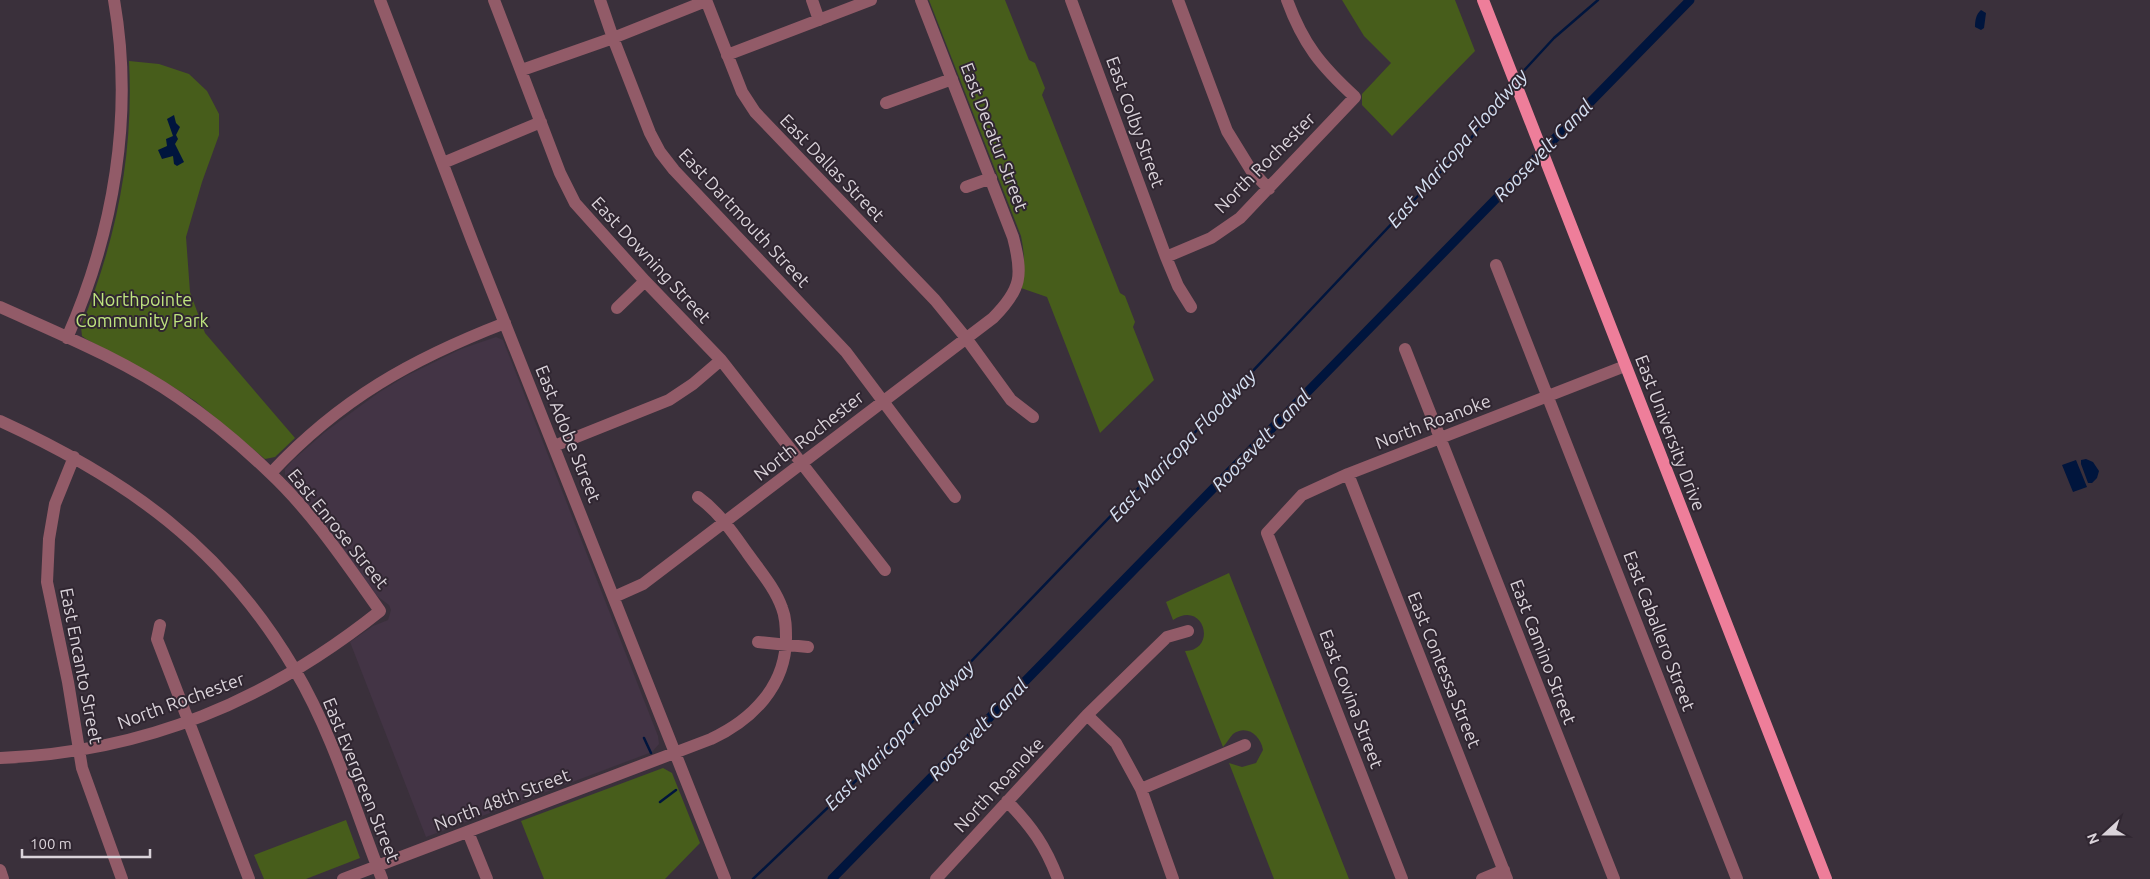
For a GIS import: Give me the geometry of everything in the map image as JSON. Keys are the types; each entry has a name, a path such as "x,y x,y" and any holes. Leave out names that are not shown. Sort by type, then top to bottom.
{"main road":[{"name":"East University Drive","path":"1483,0 1826,879"}],"street":[{"path":"67,338 80,306 102,238 119,159 122,81 114,0"},
{"name":"East Adobe Street","path":"380,0 505,323 725,879"},
{"name":"East Downing Street","path":"494,0 560,173 575,203 645,282 721,360 803,462 885,570"},
{"name":"East Dartmouth Street","path":"600,0 612,38 660,152 674,170 846,352 956,497"},
{"path":"522,70 612,38 706,0"},
{"name":"East Dallas Street","path":"706,0 742,92 755,112 935,300 1012,400 1033,417"},
{"path":"812,0 819,20"},
{"path":"727,56 871,0"},
{"name":"East Decatur Street","path":"921,0 1014,237 1020,276 1015,289"},
{"name":"East Colby Street","path":"1071,0 1166,257 1178,286 1191,307"},
{"path":"1178,0 1227,131 1251,170 1269,189"},
{"name":"North Rochester","path":"1166,257 1211,238 1240,218 1355,97 1316,59 1294,20 1287,0"},
{"path":"886,103 952,79"},
{"path":"443,163 541,122"},
{"path":"966,187 991,178"},
{"name":"East Caballero Street","path":"1496,265 1737,879"},
{"path":"617,308 645,282"},
{"name":"North Rochester","path":"614,598 643,584 966,338 998,313 1015,289"},
{"name":"East Enrose Street","path":"0,307 125,366 178,397 218,427 271,473 315,524 380,611"},
{"path":"271,473 299,443 346,405 392,375 446,346 505,323"},
{"name":"East Camino Street","path":"1405,349 1614,879"},
{"path":"554,446 669,400 693,384 721,360"},
{"name":"North Roanoke","path":"1267,533 1302,495 1348,474 1625,366"},
{"name":"East Evergreen Street","path":"0,421 51,444 74,457 126,488 164,516 211,558 258,614 296,670 338,760 382,879"},
{"name":"East Encanto Street","path":"74,457 55,504 49,539 47,582 68,682 82,768 122,879"},
{"name":"East Contessa Street","path":"1348,474 1506,875"},
{"name":"North 48th Street","path":"343,879 720,735 750,715 766,697 777,680 784,663 786,620 775,592 725,522 711,506 698,497"},
{"name":"East Covina Street","path":"1267,533 1402,879"},
{"name":"North Rochester","path":"0,758 30,757 107,746 188,721 247,697 296,670 348,636 380,611"},
{"path":"160,625 157,639 249,879"},
{"name":"North Roanoke","path":"936,879 1087,715 1167,637 1188,631"},
{"path":"758,642 808,648"},
{"path":"1087,715 1116,743 1141,789 1173,879"},
{"path":"1141,789 1245,745"},
{"path":"1006,801 1029,824 1048,854 1058,879"},
{"path":"468,832 487,879"},
{"path":"0,870 4,879"},
{"path":"1482,879 1506,875"}],"shaded area":[{"path":"496,337 503,340 658,736 659,744 652,752 426,837 350,642 373,626 388,620 391,610 389,605 377,596 323,522 287,481 285,469 325,432 378,393 406,376 461,349"}],"green space":[{"path":"929,0 1005,0 1029,60 1035,63 1045,88 1042,95 1120,293 1125,296 1135,322 1133,327 1154,380 1100,433 1047,297 1021,288 1024,262 1021,236"},
{"path":"1342,0 1455,0 1475,51 1392,136 1362,105 1362,94 1391,63 1364,36"},
{"name":"Northpointe Community Park","path":"129,61 159,64 189,74 207,91 219,114 219,135 202,182 186,237 190,292 205,333 295,438 275,457 265,459 195,401 165,382 82,336 81,327 104,262 120,197 129,130"},
{"path":"1229,573 1349,879 1274,879 1229,763 1242,767 1256,763 1263,750 1262,745 1256,736 1243,730 1233,734 1223,747 1185,651 1195,649 1201,643 1204,635 1203,627 1199,620 1193,616 1184,615 1173,620 1166,602"},
{"path":"663,768 672,773 700,843 665,879 544,879 521,821"},
{"path":"346,820 360,858 306,879 264,879 254,855"}],"water":[{"path":"1981,10 1986,13 1984,28 1981,30 1975,27 1976,18"},
{"path":"174,115 176,123 180,127 176,135 178,139 175,144 184,162 177,166 174,164 173,156 162,159 158,150 167,146 166,139 173,136 167,119"},
{"path":"2086,459 2093,462 2099,471 2097,478 2092,483 2088,483 2081,464 2081,460"},
{"path":"2076,460 2087,487 2073,492 2062,465"}],"waterway":[{"name":"East Maricopa Floodway","path":"1518,77 1554,38 1598,0"},
{"name":"Roosevelt Canal","path":"832,879 1690,0"},
{"name":"East Maricopa Floodway","path":"753,879 865,772 1126,500 1182,446 1465,146 1511,85"},
{"path":"644,738 651,753"},
{"path":"660,802 676,790"}]}
